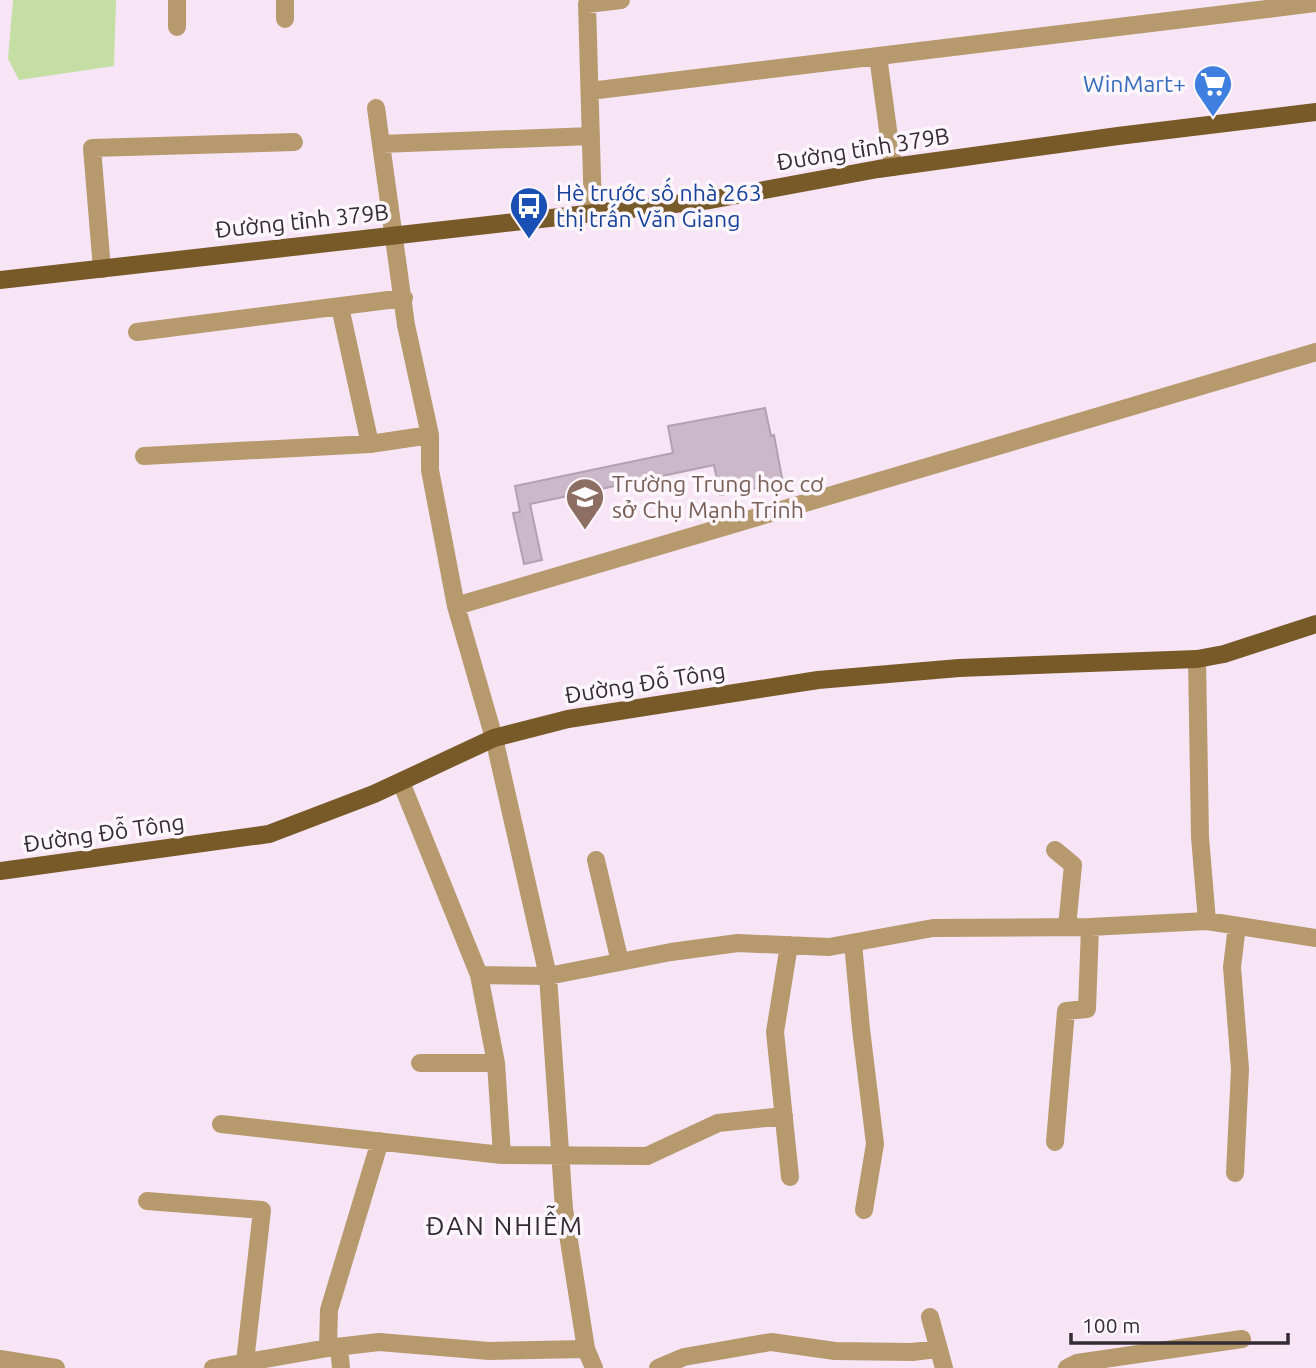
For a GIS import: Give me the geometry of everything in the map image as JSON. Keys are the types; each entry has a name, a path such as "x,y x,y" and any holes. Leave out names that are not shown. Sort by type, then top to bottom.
{"main road":[{"name":"Đường tỉnh 379B","path":"0,280 710,200 893,167 1316,112"},
{"name":"Đường Đỗ Tông","path":"0,871 270,834 401,782 494,738 568,719 818,680 959,668 1197,659 1224,654 1316,624"}],"street":[{"path":"177,0 177,27"},
{"path":"285,0 285,19"},
{"path":"593,213 587,4 621,0"},
{"path":"590,91 1316,3"},
{"path":"878,56 893,167"},
{"path":"376,108 407,326 430,435 430,470 456,606 494,738 548,975 564,1209 586,1349 594,1368"},
{"path":"381,144 591,136"},
{"path":"102,269 92,148 294,142"},
{"path":"137,332 404,298"},
{"path":"340,307 370,444"},
{"path":"456,606 1316,352"},
{"path":"144,456 370,444 430,435"},
{"path":"1197,659 1200,836 1207,921"},
{"path":"401,782 479,975 496,1063 502,1155"},
{"path":"1055,849 1073,865 1067,927"},
{"path":"596,860 620,962"},
{"path":"479,975 548,975 738,943 830,947 933,928 1090,927 1207,921 1316,939"},
{"path":"1235,1173 1240,1069 1233,967 1237,926"},
{"path":"1055,1142 1066,1011 1087,1009 1090,927"},
{"path":"853,943 875,1144 864,1210"},
{"path":"789,945 775,1032 790,1177"},
{"path":"420,1063 496,1063"},
{"path":"222,1124 502,1155 647,1156 718,1123 784,1116"},
{"path":"341,1368 334,1347 329,1310 380,1142"},
{"path":"148,1201 262,1210 245,1362"},
{"path":"930,1317 944,1368"},
{"path":"1067,1368 1077,1363 1242,1339"},
{"path":"213,1368 379,1342 489,1359 586,1349"},
{"path":"658,1368 684,1357 771,1342 835,1351 912,1352 937,1349"},
{"path":"0,1359 56,1368"}],"green space":[{"path":"13,0 116,0 114,66 19,80 8,59"}],"building":[{"path":"765,408 771,436 774,435 783,483 720,495 714,465 530,504 542,560 524,564 513,513 520,512 515,486 673,453 668,426"}],"place":[{"name":"WinMart+","path":"1213,118"},
{"name":"Hè trước số nhà 263 thị trấn Văn Giang","path":"529,240"},
{"name":"Trường Trung học cơ sở Chụ Mạnh Trinh","path":"585,531"}],"district":[{"name":"ĐAN NHIỄM","path":"505,1226"}]}
